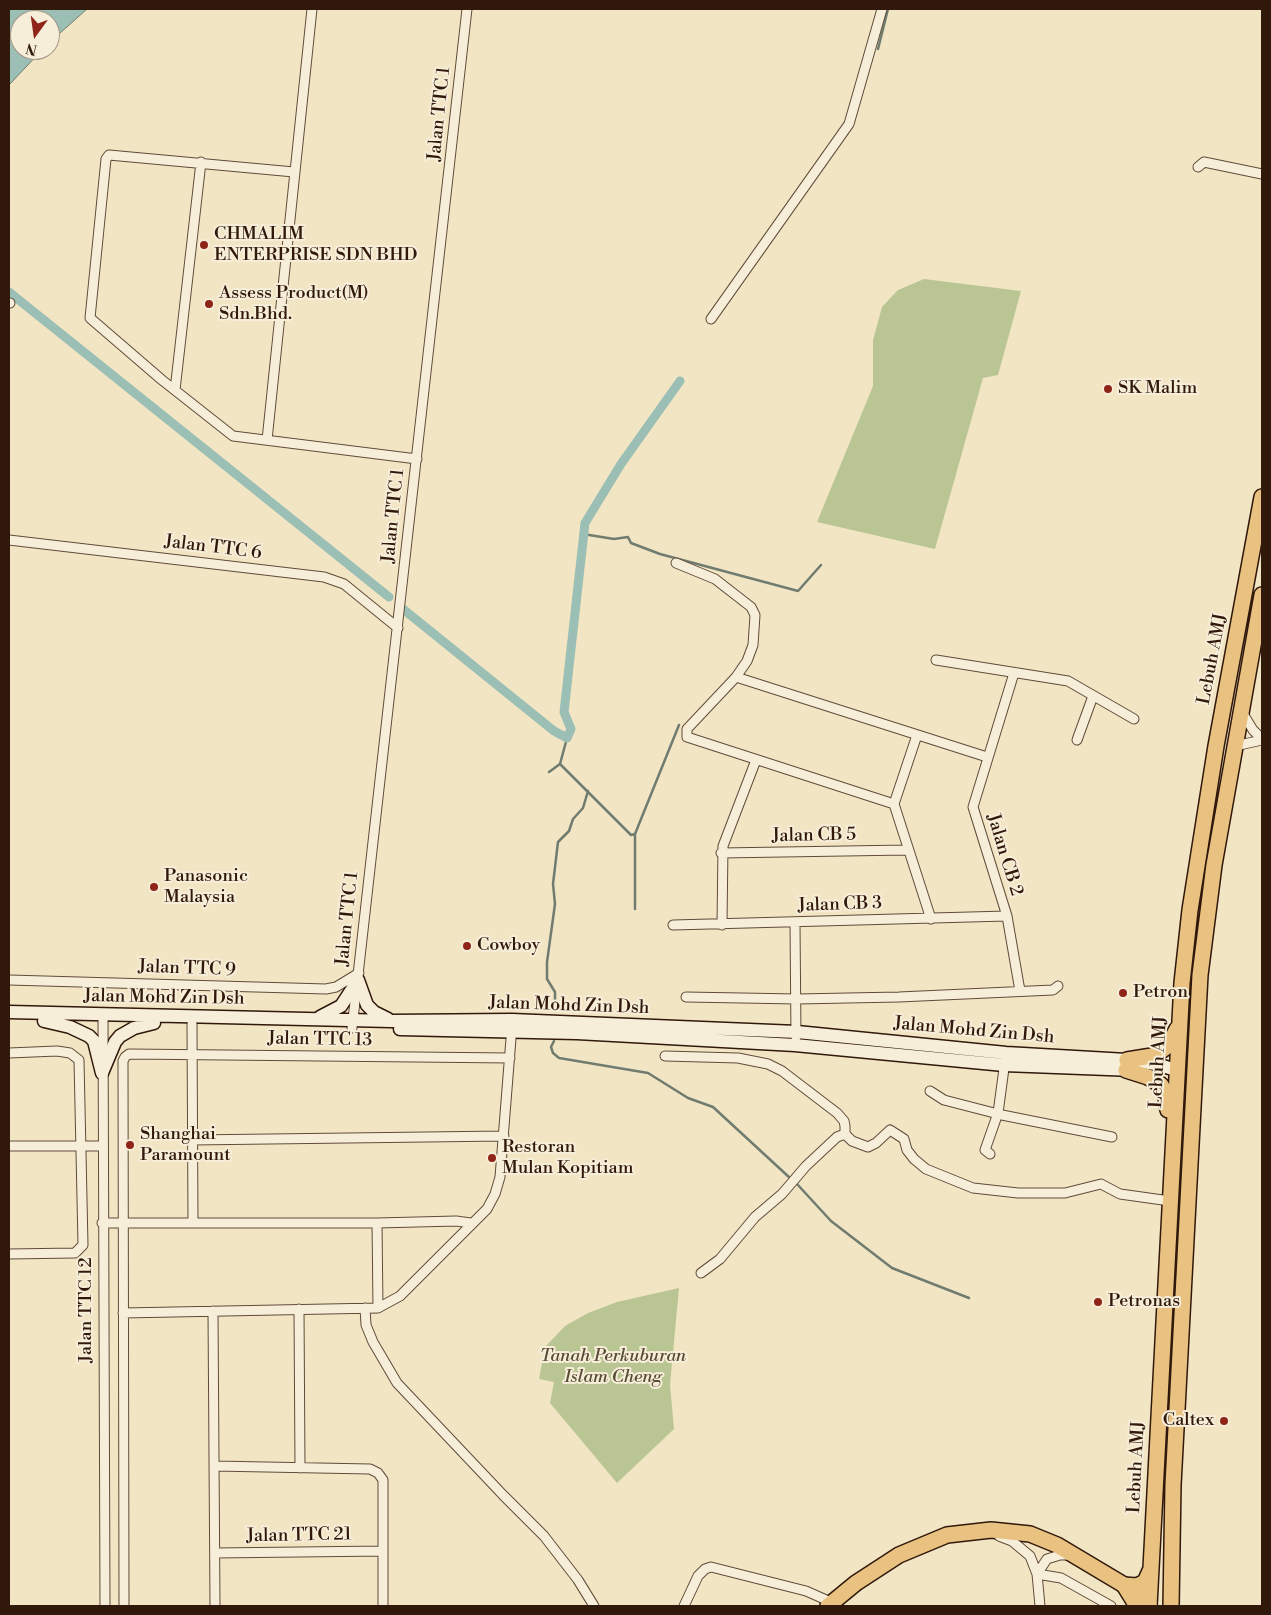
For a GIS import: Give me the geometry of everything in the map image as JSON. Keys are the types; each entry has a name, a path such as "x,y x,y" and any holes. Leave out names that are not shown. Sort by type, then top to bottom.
{"main road":[{"name":"Lebuh AMJ","path":"1147,1605 1176,1070 1191,901 1216,746 1262,497"},
{"name":"Lebuh AMJ","path":"1171,1606 1171,1562 1182,1292 1200,975 1235,746 1262,595"},
{"path":"1192,1139 1188,1122 1188,1085 1176,1070 1186,1062 1190,1050 1198,942 1206,927"},
{"path":"314,1019 341,1006 358,977"},
{"path":"358,977 367,1005 374,1012 391,1021"},
{"name":"Jalan Mohd Zin Dsh","path":"9,1012 154,1023 512,1026"},
{"name":"Jalan Mohd Zin Dsh","path":"9,1020 44,1021 102,1018 314,1019 353,1024 391,1021 796,1038 1005,1059 1126,1065 1176,1070"},
{"path":"44,1021 70,1027 89,1036 94,1041 102,1073"},
{"path":"102,1073 114,1042 120,1036 134,1028 154,1023"},
{"path":"1126,1065 1152,1056 1168,1046 1180,1023"},
{"path":"1126,1065 1155,1080 1166,1092 1169,1141 1173,1151"},
{"path":"829,1604 872,1572 899,1555 957,1533 991,1530 1018,1532 1043,1538 1076,1555 1124,1585 1147,1605 1164,1584 1171,1562"},
{"path":"1124,1585 1137,1586 1145,1582 1150,1571"}],"street":[{"path":"267,440 312,9"},
{"name":"Jalan TTC 1","path":"353,1024 467,9"},
{"path":"711,319 849,124 882,9"},
{"path":"294,172 115,154 109,155 106,158 90,318 174,390 233,436 417,459"},
{"path":"174,390 201,162"},
{"path":"1198,167 1204,162 1262,174"},
{"name":"Jalan TTC 6","path":"9,540 324,577 344,584 398,628"},
{"path":"676,563 715,579 754,610 753,645 747,661 736,677 687,729 687,737 894,804"},
{"path":"936,660 1068,681 1134,719"},
{"name":"Jalan CB 2","path":"1014,673 974,800 974,816 1006,916 1020,991"},
{"path":"736,677 988,757"},
{"path":"1077,740 1093,696"},
{"path":"1242,709 1250,727 1262,739"},
{"path":"917,735 894,804 931,919"},
{"path":"1235,746 1262,739"},
{"path":"722,924 721,853 756,760"},
{"name":"Jalan CB 5","path":"721,853 908,850"},
{"name":"Jalan CB 3","path":"674,925 1006,916"},
{"path":"795,923 796,1038"},
{"name":"Jalan TTC 9","path":"9,980 326,989 336,987 358,977"},
{"path":"686,997 797,999 1053,990 1058,986"},
{"name":"Jalan TTC 12","path":"102,1018 105,1606"},
{"path":"192,1024 192,1223"},
{"path":"123,1313 378,1308 400,1296 487,1209 495,1194 500,1177 512,1026"},
{"path":"9,1053 57,1051 70,1053 79,1060 83,1245 75,1253 9,1254"},
{"name":"Jalan TTC 13","path":"125,1223 123,1061 129,1054 510,1058"},
{"path":"666,1056 738,1058 768,1064 782,1070 837,1113 844,1121 845,1134 852,1141 868,1147 876,1143 890,1130 904,1139 907,1150 920,1164 973,1188 1018,1193 1065,1194 1101,1184 1120,1194 1170,1201"},
{"path":"990,1154 985,1150 998,1113 1005,1059"},
{"path":"930,1091 944,1100 1112,1137"},
{"path":"701,1273 720,1259 755,1217 782,1194 812,1161 837,1137 845,1134"},
{"path":"192,1140 504,1136"},
{"path":"9,1146 102,1146"},
{"path":"102,1223 377,1223 456,1221 471,1223"},
{"path":"124,1606 123,1313 125,1223"},
{"path":"377,1223 378,1308"},
{"path":"365,1308 366,1325 373,1342 397,1383 503,1496 544,1536 578,1580 594,1606"},
{"path":"299,1310 300,1468"},
{"path":"213,1311 215,1606"},
{"path":"214,1466 370,1469 378,1474 383,1480 383,1606"},
{"path":"957,1533 970,1536 994,1535 1012,1541 1030,1556 1037,1574 1040,1606"},
{"name":"Jalan TTC 21","path":"215,1553 383,1552"},
{"path":"1037,1574 1047,1559 1060,1555 1076,1555"},
{"path":"684,1606 698,1576 705,1569 711,1567 806,1591 829,1604"},
{"path":"1037,1574 1061,1578 1111,1606"}],"green space":[{"path":"924,279 1021,291 998,375 983,378 935,549 817,522 873,386 873,340 882,307 898,290"},
{"name":"Tanah Perkuburan Islam Cheng","path":"679,1288 670,1385 674,1429 617,1483 550,1403 554,1382 539,1379 545,1347 565,1326 588,1313 617,1302"}],"water":[{"path":"87,9 60,33 60,10 10,10"},
{"path":"9,11 10,60 33,60 9,85"}],"waterway":[{"path":"878,49 888,9"},
{"path":"9,292 389,597"},
{"path":"403,609 554,731 567,738 571,729 564,712 585,523 621,464 680,381"},
{"path":"583,534 614,539 628,537 631,543 660,554 798,591 821,565"},
{"path":"567,738 560,764 631,835 635,834 679,725"},
{"path":"549,772 560,764"},
{"path":"555,1011 555,992 547,979 547,962 555,904 553,884 558,842 569,831 573,819 583,808 588,791"},
{"path":"635,834 635,909"},
{"path":"554,1041 551,1047 553,1053 559,1058 648,1073 688,1098 713,1107 790,1178"},
{"path":"797,1184 831,1221 892,1268 969,1298"}],"place":[{"name":"CHMALIM ENTERPRISE SDN BHD","path":"204,245"},
{"name":"Assess Product(M) Sdn.Bhd.","path":"209,304"},
{"name":"SK Malim","path":"1108,389"},
{"name":"Panasonic Malaysia","path":"154,887"},
{"name":"Cowboy","path":"467,946"},
{"name":"Petron","path":"1123,993"},
{"name":"Shanghai Paramount","path":"130,1145"},
{"name":"Restoran Mulan Kopitiam","path":"492,1158"},
{"name":"Petronas","path":"1098,1302"},
{"name":"Caltex","path":"1224,1421"}]}
